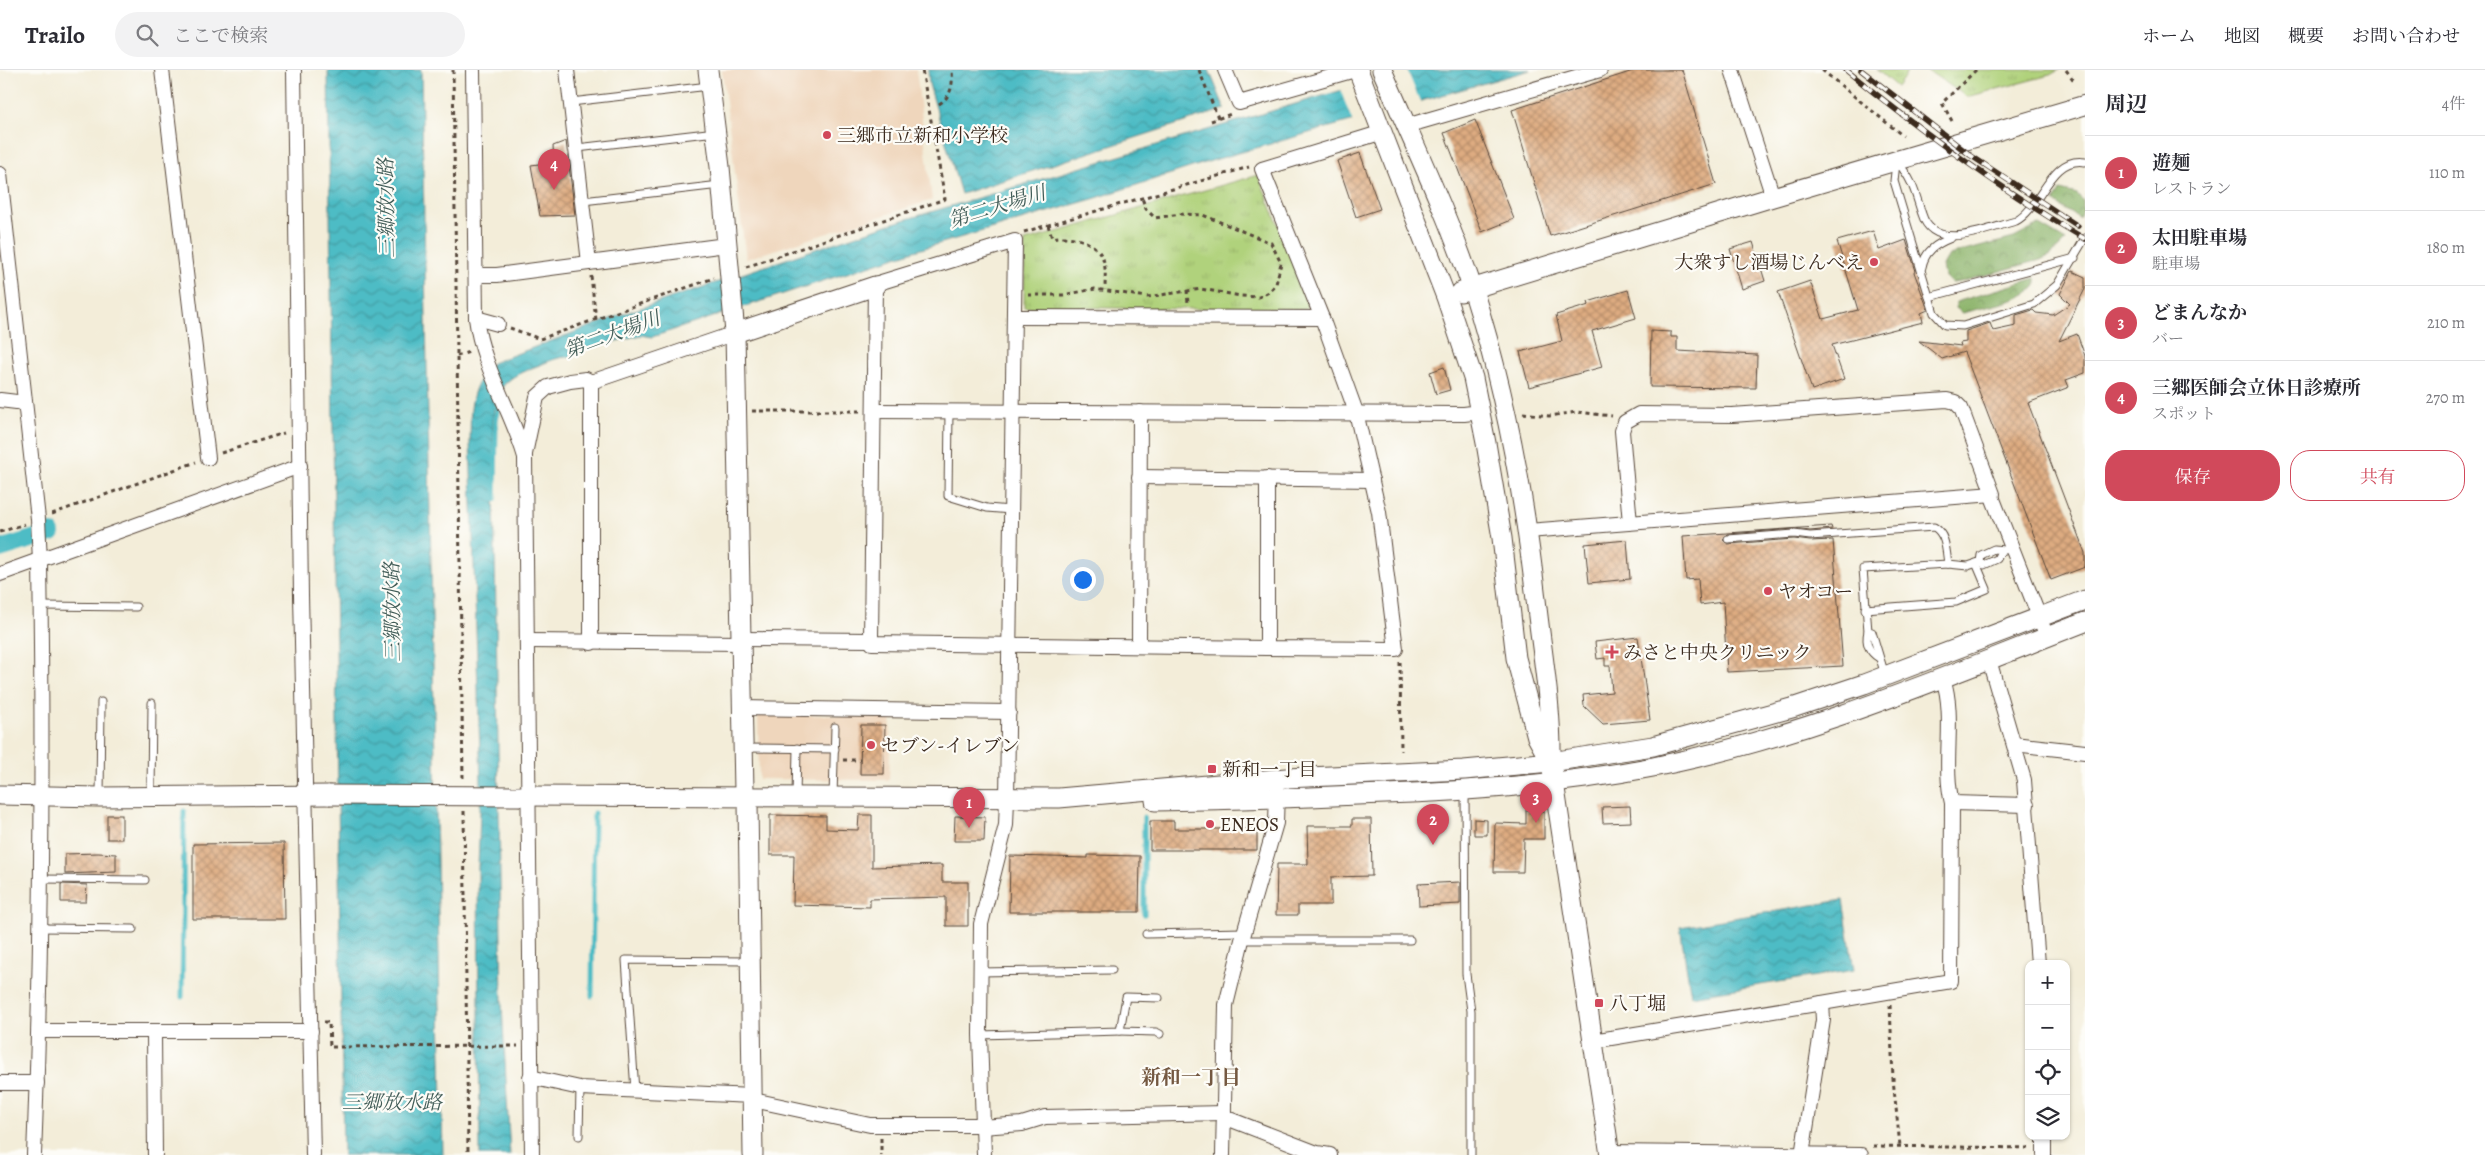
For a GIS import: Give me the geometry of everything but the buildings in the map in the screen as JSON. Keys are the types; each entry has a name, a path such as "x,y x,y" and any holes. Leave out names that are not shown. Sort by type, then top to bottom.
{"street":[{"path":"162,70 208,458"},
{"path":"294,70 313,1155"},
{"path":"473,70 477,275 476,318 479,340 486,362 518,434 525,457"},
{"path":"567,70 590,263"},
{"path":"1226,70 1239,103 1358,72 1382,129 1446,297 1473,378 1502,538 1516,658 1537,737 1551,762"},
{"path":"1382,70 1472,289 1506,414 1528,531 1544,667 1551,740 1551,762 1610,1154 1802,1155 1866,1150"},
{"path":"1404,122 1600,70"},
{"path":"1732,70 1773,197"},
{"path":"709,78 735,328 744,791 748,803 753,1155"},
{"path":"1446,297 1896,160 2085,105"},
{"path":"528,641 590,643 871,640 872,643 1396,649 1386,554 1372,480 1356,412 1322,318 1262,169 1382,129"},
{"path":"0,174 38,519 40,561 42,928 40,1031 34,1155"},
{"path":"591,382 735,328 875,286 875,284 1015,240 1007,799 1006,825 981,924 980,1035 984,1155"},
{"path":"477,275 590,263 726,245"},
{"path":"871,640 875,286"},
{"path":"1014,317 1322,318"},
{"path":"476,318 498,324"},
{"path":"532,1155 525,796 528,641 525,457 537,397 548,387 586,379 591,382"},
{"path":"590,643 591,382"},
{"path":"0,400 25,404"},
{"path":"1630,523 1622,431 1625,422 1639,414 1732,415 1947,400 1955,402 1961,408 1993,494 1991,494 2006,549 2048,637"},
{"path":"874,411 1464,414 1480,412"},
{"path":"1139,646 1140,412"},
{"path":"0,574 300,466"},
{"path":"1139,477 1372,480"},
{"path":"1267,478 1267,648"},
{"path":"1528,531 1991,494"},
{"path":"0,795 100,797 306,794 1059,798 1277,779 1464,770 1551,762 1608,754 1694,736 1795,707 1885,676 2085,600"},
{"path":"1059,798 1107,802 1465,791 1554,783 1656,766 1746,744 1854,710 1943,678 2085,622"},
{"path":"1988,660 2024,780 2038,960"},
{"path":"1593,1041 1951,981 1952,803 1948,786 1948,694 1943,678"},
{"path":"743,708 1009,712"},
{"path":"2014,744 2085,752"},
{"path":"1223,1155 1226,1005 1243,936 1276,823 1277,779"},
{"path":"1952,803 2027,805"},
{"path":"1802,1155 1823,1020 1822,1003"},
{"path":"40,1031 311,1031"},
{"path":"154,1032 155,1155"},
{"path":"530,1077 580,1088 753,1098 870,1125 982,1126 1022,1124 1045,1117 1224,1115 1317,1152 1330,1155"},
{"path":"0,1083 37,1083"},
{"path":"2040,1153 2043,1140"}],"lane":[{"path":"473,70 482,70"},
{"path":"571,102 709,78"},
{"path":"577,148 716,132"},
{"path":"1896,160 1910,177 1924,222 1931,231 1940,236 1953,237"},
{"path":"1896,160 1894,182 1930,297 1939,321 1953,327 1963,326 2034,304 2057,285 2075,258 2085,238"},
{"path":"1922,270 1927,252 1941,242 1953,237 2016,221 2026,216 2057,170 2075,161 2085,162"},
{"path":"583,201 721,185"},
{"path":"1930,297 2075,258"},
{"path":"949,411 948,496 987,508 1011,510"},
{"path":"1728,539 1794,534 1810,536 1934,527 1941,531 1946,547 1948,564"},
{"path":"1865,609 1956,602 1972,596 1987,589 1978,562 1981,555 1994,549 2006,549"},
{"path":"1885,676 1879,658 1880,653 1872,632 1868,631 1863,570 1948,564 1968,566 1978,562"},
{"path":"40,606 136,608"},
{"path":"100,797 101,702"},
{"path":"151,796 152,703"},
{"path":"834,798 835,727"},
{"path":"744,748 835,749"},
{"path":"796,798 797,748"},
{"path":"1465,791 1466,974 1471,1011 1471,1155"},
{"path":"41,879 145,880"},
{"path":"42,928 133,929"},
{"path":"1146,934 1410,940"},
{"path":"636,1091 626,960 750,961"},
{"path":"980,972 1112,970"},
{"path":"1120,1031 1126,998 1159,998"},
{"path":"980,1035 1120,1031 1156,1032 1160,1034"},
{"path":"579,1136 580,1088"}],"path":[{"path":"453,70 468,1155"},
{"path":"498,324 540,339 945,199 922,70"},
{"path":"939,104 949,94 953,86 952,70"},
{"path":"1199,70 1218,118"},
{"path":"1822,70 1903,136"},
{"path":"1952,120 1942,103 1976,70"},
{"path":"2066,70 2076,82"},
{"path":"1015,240 1021,233 1254,165 1262,169"},
{"path":"1014,317 1029,294 1063,296 1105,290 1147,297 1202,288 1249,297 1259,297 1269,292 1276,284 1281,262 1271,243 1203,215 1180,214 1154,218 1146,209 1142,198"},
{"path":"1048,225 1052,238 1064,237 1081,240 1091,244 1100,254 1104,262 1105,290"},
{"path":"590,263 596,320"},
{"path":"748,411 874,411"},
{"path":"1524,413 1549,416 1577,412 1618,416"},
{"path":"0,532 208,458 299,429"},
{"path":"1396,649 1400,658 1401,751"},
{"path":"1890,991 1893,1079 1900,1146"},
{"path":"329,1022 330,1047 520,1046"},
{"path":"1866,1150 1900,1146 2031,1148 2040,1153"}],"shaded area":[{"name":"三郷市立新和小学校","path":"722,70 916,70 932,200 746,259"},
{"path":"758,714 891,717 889,780 759,779"}],"green space":[{"path":"1877,70 1909,70 1897,87"},
{"path":"1927,70 2059,70 2050,75 1967,97"},
{"path":"1258,175 1310,302 1304,310 1024,307 1025,241"},
{"path":"2060,190 2077,194 2083,201 2083,211 2079,218 2054,202"},
{"path":"2039,225 2066,241 2051,255 2040,260 1960,282 1952,283 1945,277 1943,265 1949,255 2014,238"},
{"path":"2036,278 2036,286 2029,292 2012,300 1963,313 1956,308 1956,302"}],"water":[{"name":"三郷放水路","path":"328,70 421,70 443,1155 343,1155"},
{"path":"928,70 1209,70 1225,109 961,194 929,84"},
{"name":"第二大場川","path":"1410,70 1530,70 1214,160 1096,198 914,251 652,337 641,335 576,351 570,357 557,358 518,374 504,385 496,400 493,421 502,1005 510,1155 480,1155 478,868 481,784 470,442 472,400 479,382 492,363 629,312 887,225"},
{"path":"1843,900 1854,970 1691,996 1680,927"}],"pier":[{"path":"1407,70 1421,104 1353,123 1340,89"}],"waterway":[{"path":"495,500 496,417 499,399"},
{"path":"0,549 51,533"},
{"path":"182,997 184,811"},
{"path":"592,996 594,813"},
{"path":"1144,817 1144,914"}],"railway":[{"path":"1846,70 1903,116 1962,159 2022,200 2085,239"},
{"path":"1861,70 1970,155 2078,226"}],"place":[{"name":"三郷市立新和小学校","path":"827,135"},
{"name":"三郷医師会立休日診療所","path":"554,190"},
{"name":"大衆すし酒場じんべえ","path":"1874,262"},
{"name":"ヤオコー","path":"1768,591"},
{"name":"みさと中央クリニック","path":"1612,652"},
{"name":"セブン-イレブン","path":"871,745"},
{"name":"新和一丁目","path":"1212,769"},
{"name":"どまんなか","path":"1536,823"},
{"name":"ENEOS","path":"1210,824"},
{"name":"遊麺","path":"969,828"},
{"name":"太田駐車場","path":"1433,845"},
{"name":"八丁堀","path":"1599,1003"}],"district":[{"name":"新和一丁目","path":"1191,1077"}]}
